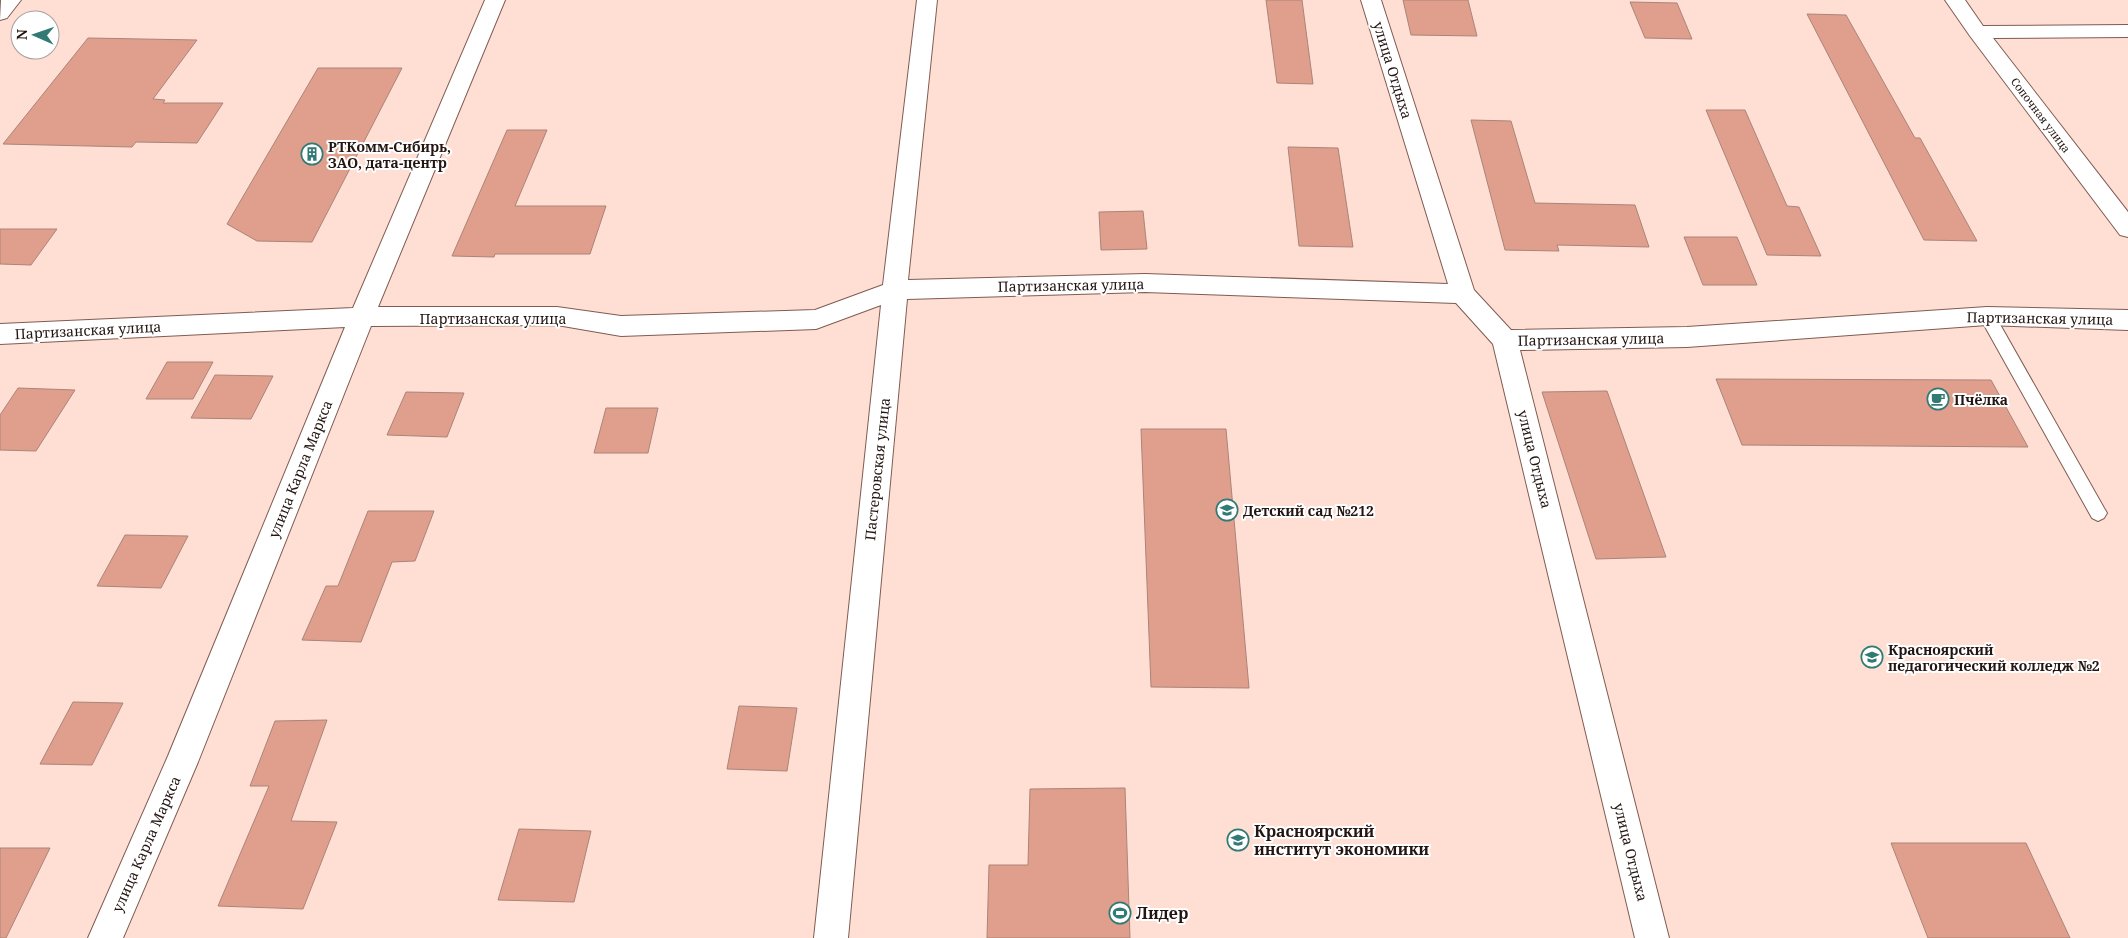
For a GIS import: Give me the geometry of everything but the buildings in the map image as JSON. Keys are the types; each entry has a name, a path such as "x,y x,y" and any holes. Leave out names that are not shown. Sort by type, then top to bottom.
{"street":[{"path":"0,14 11,0"},
{"name":"улица Карла Маркса","path":"105,938 182,762 362,317 495,0"},
{"name":"Пастеровская улица","path":"831,938 895,290 927,0"},
{"name":"улица Отдыха","path":"1371,0 1463,294"},
{"name":"Сопочная улица","path":"1955,0 2128,230"},
{"path":"1978,32 2128,31"},
{"name":"Партизанская улица","path":"0,334 362,317 557,316 621,326 816,320 895,290 1145,283 1463,294 1505,340 1688,337 1987,316 2128,320"},
{"name":"улица Отдыха","path":"1505,340 1652,938"}],"lane":[{"path":"1987,316 2098,513"}],"place":[{"name":"РТКомм-Сибирь, ЗАО, дата-центр","path":"312,154"},
{"name":"Пчёлка","path":"1938,399"},
{"name":"Детский сад №212","path":"1227,510"},
{"name":"Красноярский педагогический колледж №2","path":"1872,657"},
{"name":"Красноярский институт экономики","path":"1238,840"},
{"name":"Лидер","path":"1120,913"}]}
